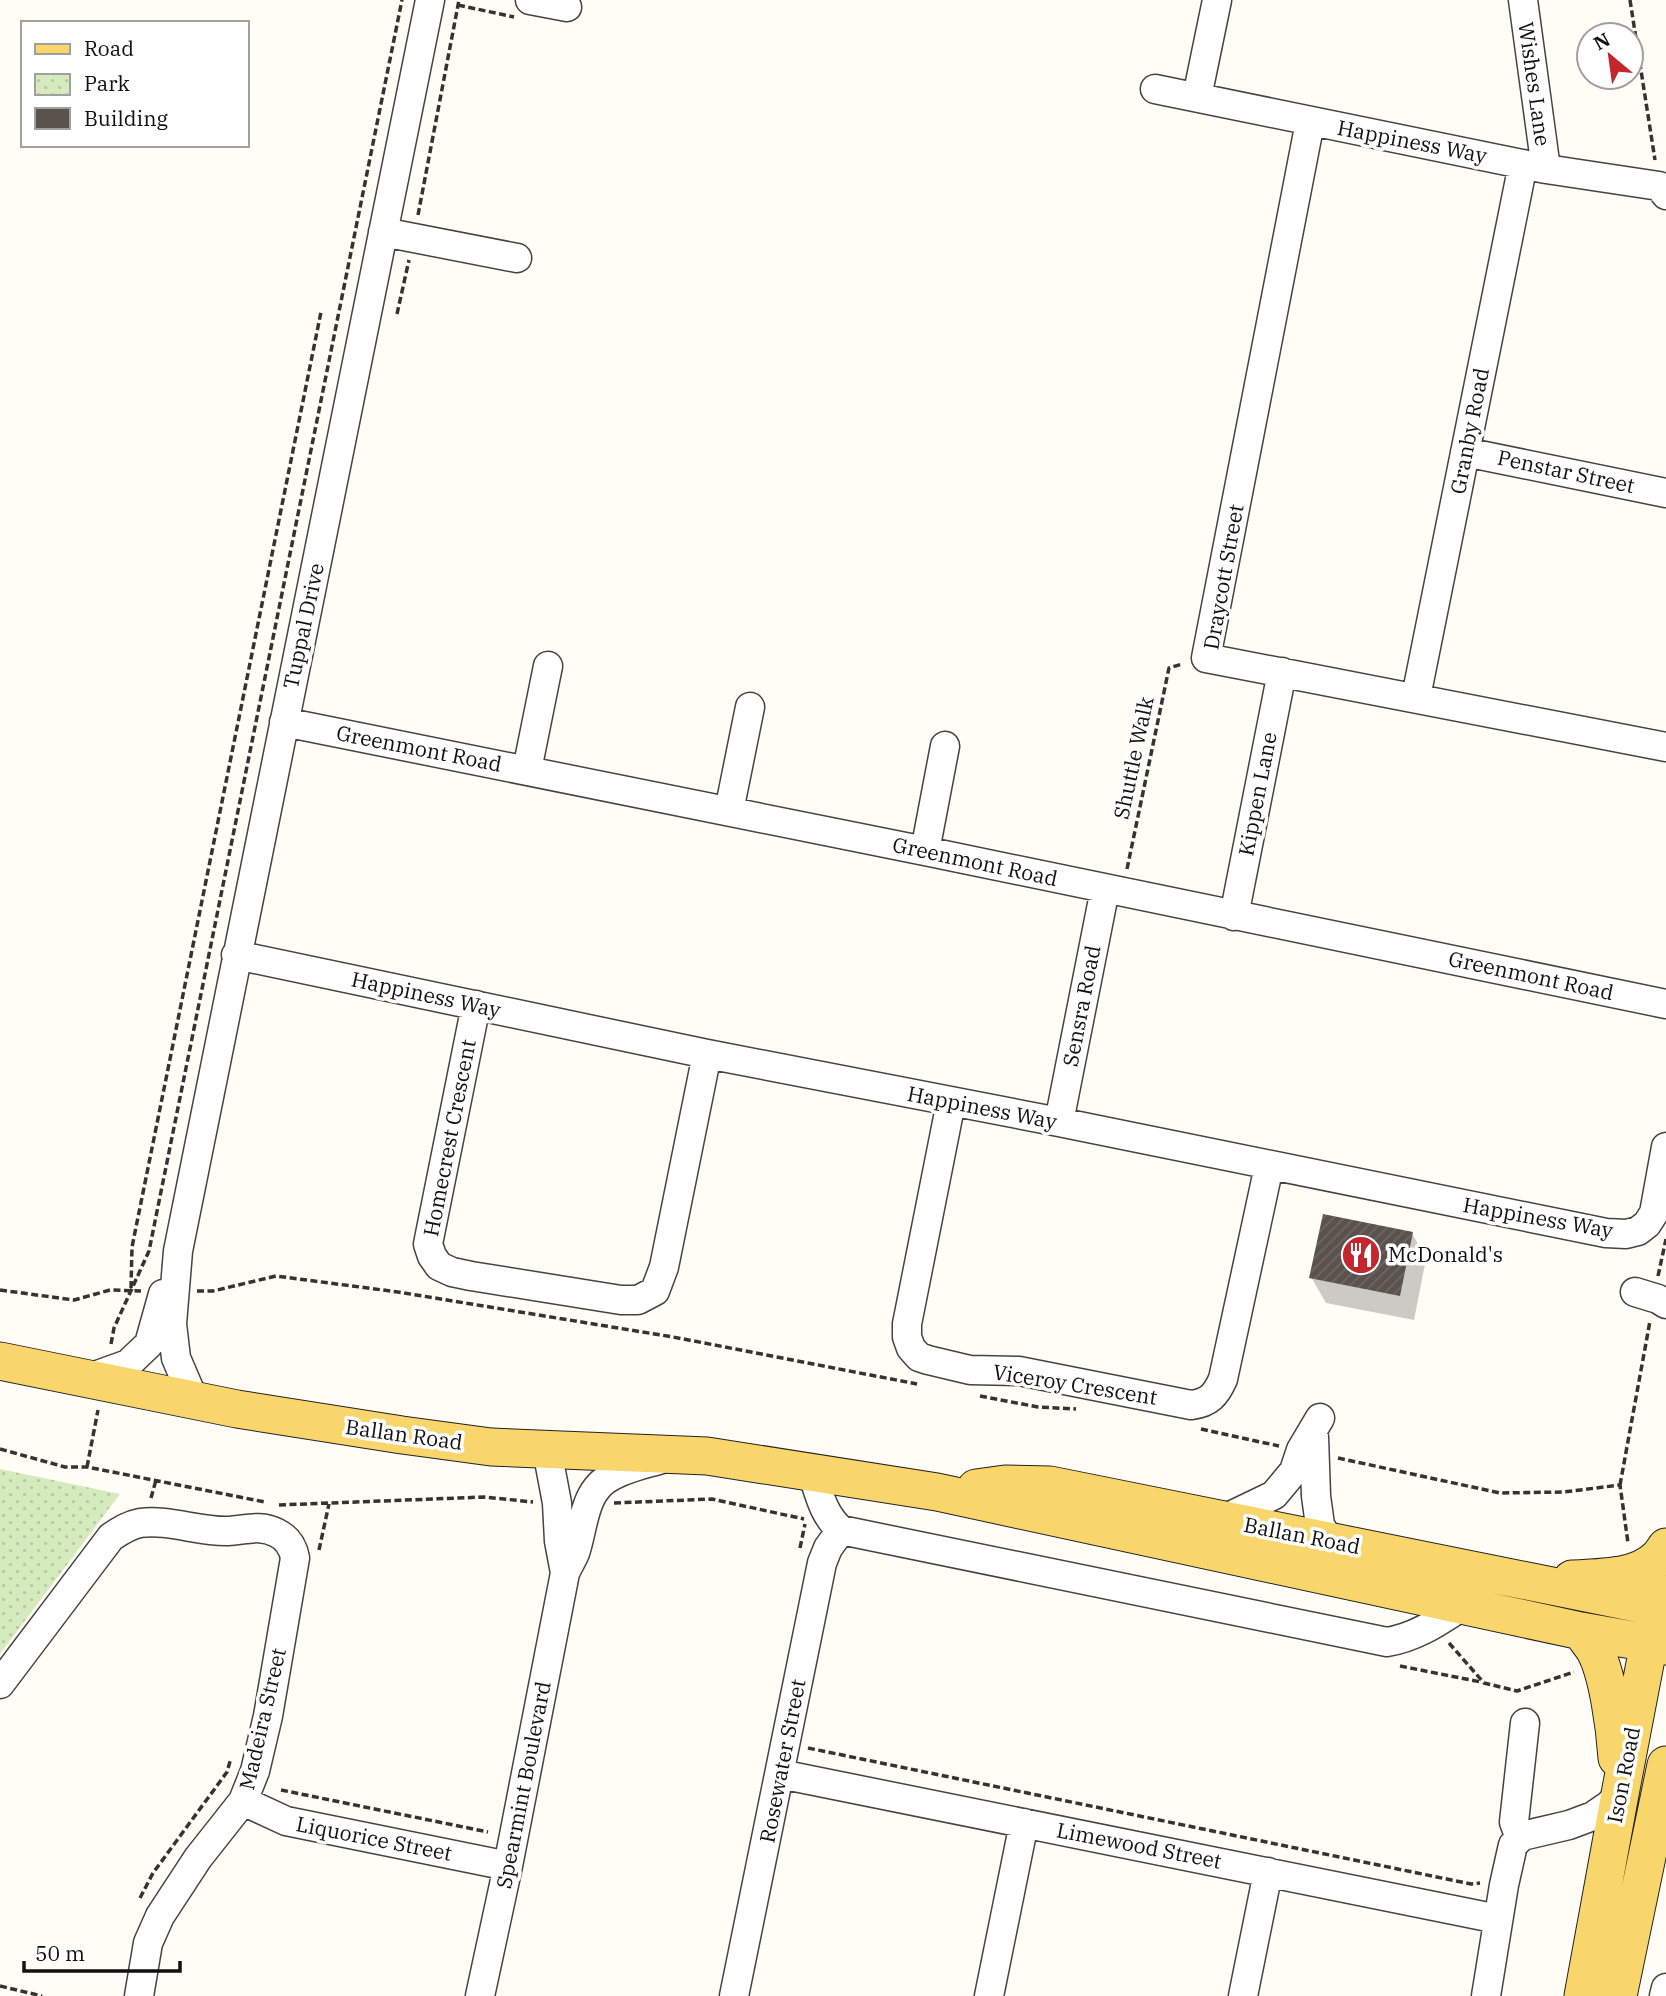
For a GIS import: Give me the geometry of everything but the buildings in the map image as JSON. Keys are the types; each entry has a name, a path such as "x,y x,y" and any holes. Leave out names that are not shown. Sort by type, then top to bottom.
{"main road":[{"name":"Ballan Road","path":"0,1361 237,1409 402,1435 491,1447 707,1456 937,1492 1581,1631 1657,1644"},
{"name":"Ballan Road","path":"937,1492 1005,1484 1050,1485 1660,1608"},
{"path":"1522,1580 1575,1579 1632,1573 1654,1563 1666,1547"},
{"name":"Ison Road","path":"1583,1996 1620,1794 1657,1644 1666,1554"},
{"path":"1581,1631 1595,1651 1606,1691 1615,1730 1620,1794"},
{"name":"Ison Road","path":"1618,1996 1666,1765"}],"street":[{"name":"Tuppal Drive","path":"89,1378 128,1364 149,1344 168,1292 430,0"},
{"path":"530,0 567,7"},
{"path":"1197,97 1217,0"},
{"name":"Wishes Lane","path":"1523,0 1534,166"},
{"name":"Happiness Way","path":"1155,89 1662,191"},
{"name":"Draycott Street","path":"1310,122 1206,658 1666,747"},
{"name":"Granby Road","path":"1416,697 1465,452 1534,166"},
{"path":"383,232 517,258"},
{"name":"Penstar Street","path":"1465,452 1666,493"},
{"path":"527,771 548,666"},
{"name":"Kippen Lane","path":"1234,916 1282,672"},
{"path":"729,811 750,707"},
{"name":"Greenmont Road","path":"284,722 1666,1004"},
{"path":"925,851 945,746"},
{"name":"Sensra Road","path":"1059,1122 1114,891"},
{"name":"Happiness Way","path":"236,955 708,1054 1606,1233 1626,1234 1638,1231 1647,1224 1654,1213 1666,1147"},
{"name":"Homecrest Crescent","path":"476,1005 428,1244 439,1266 471,1276 621,1300 638,1300 655,1291 664,1267 708,1054"},
{"name":"Viceroy Crescent","path":"951,1102 907,1324 907,1337 911,1348 919,1357 970,1370 1019,1371 1191,1405 1202,1404 1212,1398 1223,1380 1269,1166"},
{"name":"Tuppal Drive","path":"168,1292 176,1358 194,1400"},
{"path":"1223,1520 1274,1495 1294,1471 1312,1438"},
{"path":"1312,1438 1315,1496 1320,1525 1330,1542"},
{"name":"Spearmint Boulevard","path":"547,1450 557,1503 559,1541 565,1573"},
{"name":"Spearmint Boulevard","path":"480,1996 495,1863 565,1573 575,1553 588,1504 599,1485 610,1476 680,1455"},
{"path":"812,1472 824,1510 835,1524 1387,1642 1427,1630 1464,1605"},
{"name":"Madeira Street","path":"0,1684 111,1537 121,1530 138,1523 150,1522 205,1530 260,1528 275,1532 294,1550 295,1558 268,1716 255,1771 243,1801 198,1858 160,1916 148,1943 139,1996"},
{"name":"Rosewater Street","path":"734,1996 791,1776 822,1563 835,1524"},
{"path":"1522,1836 1514,1822 1525,1723"},
{"name":"Limewood Street","path":"791,1776 1498,1919"},
{"path":"1486,1996 1508,1860 1513,1845 1522,1836 1569,1825 1593,1816 1620,1794"},
{"name":"Liquorice Street","path":"243,1801 286,1821 495,1863"},
{"path":"989,1996 1024,1823"},
{"path":"1243,1996 1268,1872"},
{"path":"1664,1996 1666,1988"}],"path":[{"path":"131,1290 149,1251 402,0"},
{"path":"397,314 414,238 458,0"},
{"path":"1630,0 1662,191"},
{"path":"131,1290 132,1247 321,312"},
{"name":"Shuttle Walk","path":"1114,891 1169,668 1206,658"},
{"path":"1632,1573 1620,1485 1660,1295 1666,1237"},
{"path":"0,1290 74,1300 110,1290 214,1291 276,1276 398,1292 673,1337 929,1386"},
{"path":"970,1394 1038,1408 1076,1409"},
{"path":"1194,1428 1312,1438 1500,1493 1564,1492 1620,1485"},
{"path":"0,1449 65,1467 87,1467 284,1507 484,1497 557,1503"},
{"path":"588,1504 712,1499 835,1524"},
{"path":"1389,1664 1484,1682"},
{"path":"791,1776 807,1748 1471,1884 1485,1882"},
{"path":"135,1908 153,1873 227,1772 232,1754"},
{"path":"269,1787 488,1832 495,1863"},
{"path":"0,1986 42,1996"}],"green space":[{"path":"0,1469 120,1494 0,1654"}],"place":[{"name":"McDonald's","path":"1361,1255"}]}
